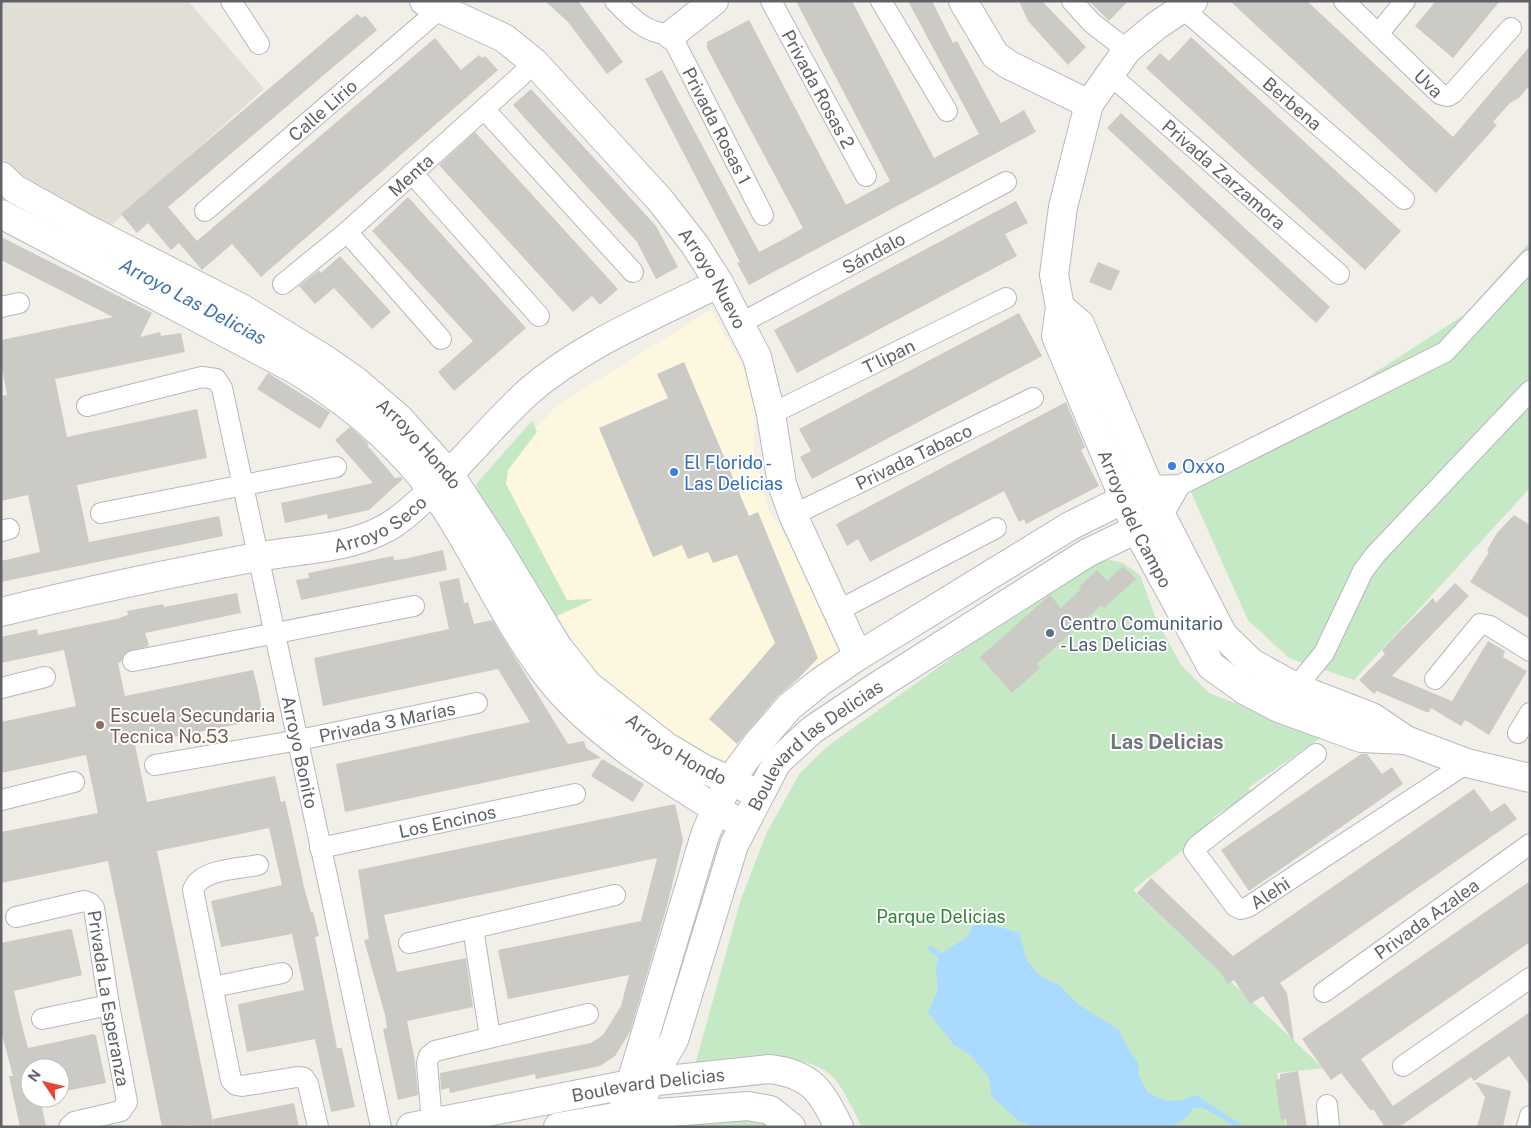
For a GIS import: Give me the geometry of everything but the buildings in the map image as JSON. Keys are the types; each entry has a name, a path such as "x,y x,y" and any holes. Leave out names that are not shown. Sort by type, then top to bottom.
{"street":[{"path":"231,1 259,44"},
{"path":"615,1 632,19 646,29 671,35 714,1"},
{"name":"Privada Rosas 2","path":"771,1 866,176"},
{"path":"881,1 947,111"},
{"path":"963,1 995,55 1009,65 1089,104"},
{"path":"1072,1 1092,23 1127,50"},
{"name":"Uva","path":"1344,1 1440,94 1448,96 1510,28"},
{"path":"1378,34 1405,1"},
{"name":"Arroyo Nuevo","path":"432,5 504,38 535,63 660,200 695,245 741,323 756,357 771,414 782,484 793,515 839,610 858,656"},
{"name":"Calle Lirio","path":"205,211 432,5"},
{"name":"Arroyo del Campo","path":"1188,5 1127,50 1108,73 1089,104 1063,206 1054,275 1060,307 1080,324 1138,492 1137,530 1211,666 1246,690 1279,708 1361,738 1406,740"},
{"name":"Berbena","path":"1188,5 1404,199"},
{"name":"Privada Rosas 1","path":"671,35 763,215"},
{"name":"Menta","path":"283,284 347,232 535,63"},
{"name":"Privada Zarzamora","path":"1108,73 1339,274"},
{"path":"484,109 632,272"},
{"path":"412,173 540,316"},
{"name":"Arroyo Hondo","path":"1,176 15,189 242,310 326,360 356,381 399,418 441,483 487,577 522,640 550,679 579,710 615,741 744,825"},
{"name":"Sándalo","path":"741,323 1006,182"},
{"name":"Arroyo Hondo","path":"1,214 254,346 327,389 375,426 400,451 441,483 504,557 557,646 588,685 667,747 704,769 731,779 759,794"},
{"path":"347,232 441,338"},
{"path":"1138,492 1180,485 1445,352 1530,260"},
{"name":"Arroyo Seco","path":"1,612 72,594 259,557 352,543 371,536 399,520 441,483 527,393 555,370 586,350 719,283"},
{"name":"T´lipan","path":"771,414 1006,298"},
{"name":"Arroyo Bonito","path":"87,406 202,377 216,379 222,388 381,1127"},
{"path":"1279,708 1324,653 1363,571 1530,391"},
{"name":"Privada Tabaco","path":"793,515 1033,398"},
{"path":"101,513 336,467"},
{"path":"1162,517 1180,485"},
{"name":"Arroyo del Campo","path":"1138,492 1162,517 1223,636 1252,663 1297,688 1372,717 1406,740 1467,763 1530,778"},
{"name":"Boulevard las Delicias","path":"640,1082 705,835 731,779 756,745 790,706 858,656 1070,526 1138,492"},
{"name":"Boulevard las Delicias","path":"615,1119 640,1082 674,1040 734,845 777,762 812,730 1086,553 1162,517"},
{"path":"839,610 996,528"},
{"path":"133,661 414,606"},
{"path":"1435,678 1480,624 1490,626 1530,651"},
{"path":"1,688 45,677"},
{"name":"Privada 3 Marías","path":"156,765 299,740 477,703"},
{"path":"1518,733 1530,713"},
{"name":"Alehi","path":"1316,754 1197,846 1194,851 1235,906 1242,909 1248,907 1467,763"},
{"path":"1,800 74,782"},
{"name":"Los Encinos","path":"320,848 575,794"},
{"name":"Privada Azalea","path":"1324,992 1530,844"},
{"path":"258,865 204,876 196,881 192,890 231,1080 236,1085 242,1086 297,1077 304,1078 308,1084 318,1127"},
{"path":"409,942 615,896"},
{"name":"Privada La Esperanza","path":"16,917 84,902 90,903 94,908 109,1006 127,1102 126,1107 121,1111 74,1122 69,1127"},
{"path":"473,928 490,1038"},
{"path":"213,987 282,973"},
{"path":"1402,1066 1530,978"},
{"path":"42,1019 109,1006"},
{"path":"421,1125 427,1063 429,1056 435,1051 588,1014"},
{"name":"Boulevard Delicias","path":"421,1125 640,1082 769,1069 784,1071 813,1084 823,1095 839,1127"},
{"name":"Boulevard Delicias","path":"558,1127 615,1119 748,1106 770,1110 791,1127"},
{"path":"1327,1106 1329,1127"},
{"path":"1527,1127 1530,1116"}],"shaded area":[{"path":"1,1 188,1 264,89 108,228 28,181 1,157"},
{"path":"711,310 744,369 755,400 754,455 767,507 817,589 851,657 755,751 727,761 677,741 610,693 580,652 488,499 485,487 556,406"}],"green space":[{"path":"1530,242 1530,488 1354,680 1289,658 1248,620 1182,472 1300,421 1464,315"},
{"path":"532,421 537,432 508,470 506,484 567,600 594,599 555,617 478,493 476,484"},
{"name":"Parque Delicias","path":"1105,559 1123,563 1140,575 1156,619 1181,665 1209,693 1323,736 1248,788 1252,792 1212,818 1216,824 1133,890 1323,1068 1277,1073 1286,1127 862,1127 836,1081 824,1070 812,1064 779,1059 761,1059 695,1065 741,899 767,832 800,773 828,746 1082,565"},
{"path":"772,1108 789,1127 672,1127"}],"water":[{"path":"976,920 1019,933 1027,961 1041,977 1059,985 1079,1005 1119,1030 1127,1047 1138,1063 1139,1076 1148,1093 1167,1101 1183,1100 1196,1095 1219,1110 1216,1115 1203,1108 1194,1107 1185,1119 1170,1127 1036,1127 1019,1121 992,1097 989,1078 969,1054 954,1045 928,1012 938,990 936,968 939,955 967,937"}],"waterway":[{"name":"Arroyo Las Delicias","path":"8,199 24,212"},
{"name":"Arroyo Las Delicias","path":"931,949 939,955"},
{"name":"Arroyo Las Delicias","path":"1212,1109 1240,1127"}],"place":[{"name":"Oxxo","path":"1172,466"},
{"name":"El Florido - Las Delicias","path":"674,472"},
{"name":"Centro Comunitario - Las Delicias","path":"1050,633"},
{"name":"Escuela Secundaria Tecnica No.53","path":"100,725"}],"district":[{"name":"Las Delicias","path":"1167,742"}]}
